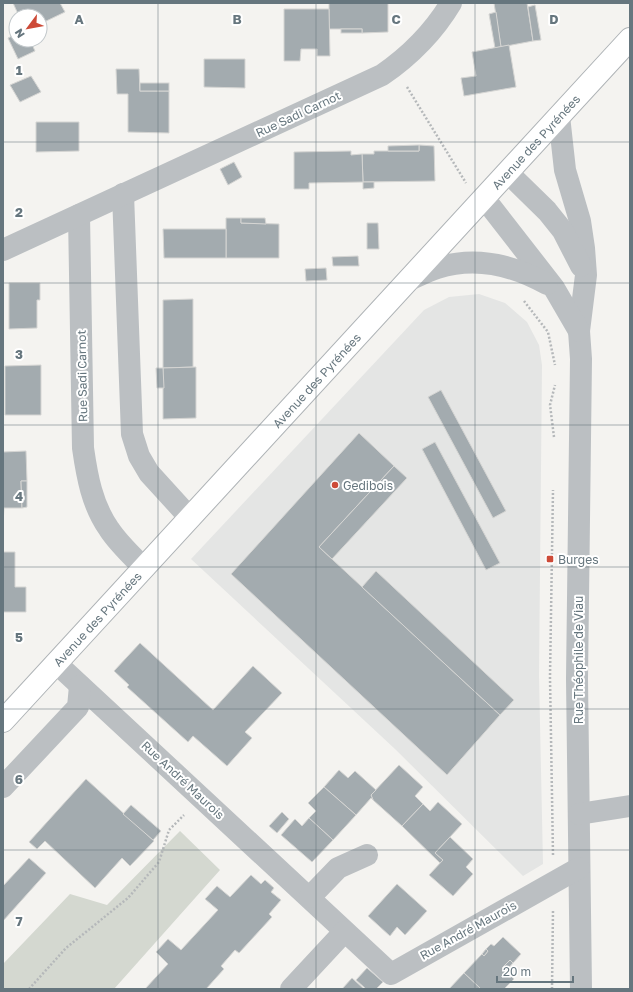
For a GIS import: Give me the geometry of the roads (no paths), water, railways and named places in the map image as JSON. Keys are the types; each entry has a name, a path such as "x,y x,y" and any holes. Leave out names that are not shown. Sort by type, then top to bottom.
{"main road":[{"name":"Avenue des Pyrénées","path":"3,721 630,39"}],"street":[{"name":"Rue Sadi Carnot","path":"144,568 108,529 95,502 88,478 83,448 79,215 375,78 394,67 424,41 441,20 451,3"},
{"name":"Rue Théophile de Viau","path":"559,116 565,170 580,222 586,274 579,331 581,359 577,679 581,989"},
{"path":"508,173 547,211 563,231 586,274"},
{"path":"123,194 132,434 139,456 149,473 190,518"},
{"name":"Rue Théophile de Viau","path":"481,201 554,288 579,331"},
{"path":"3,250 79,215"},
{"name":"Rue Théophile de Viau","path":"409,280 438,268 468,262 499,264 528,273 554,288"},
{"name":"Rue André Maurois","path":"56,663 310,897 344,932 391,974 579,868"},
{"path":"3,787 78,707 80,686"},
{"path":"578,814 630,806"},
{"path":"310,897 338,868 367,855"},
{"path":"291,989 344,932"}],"place":[{"name":"Gedibois","path":"335,485"},
{"name":"Burges","path":"550,559"}]}
